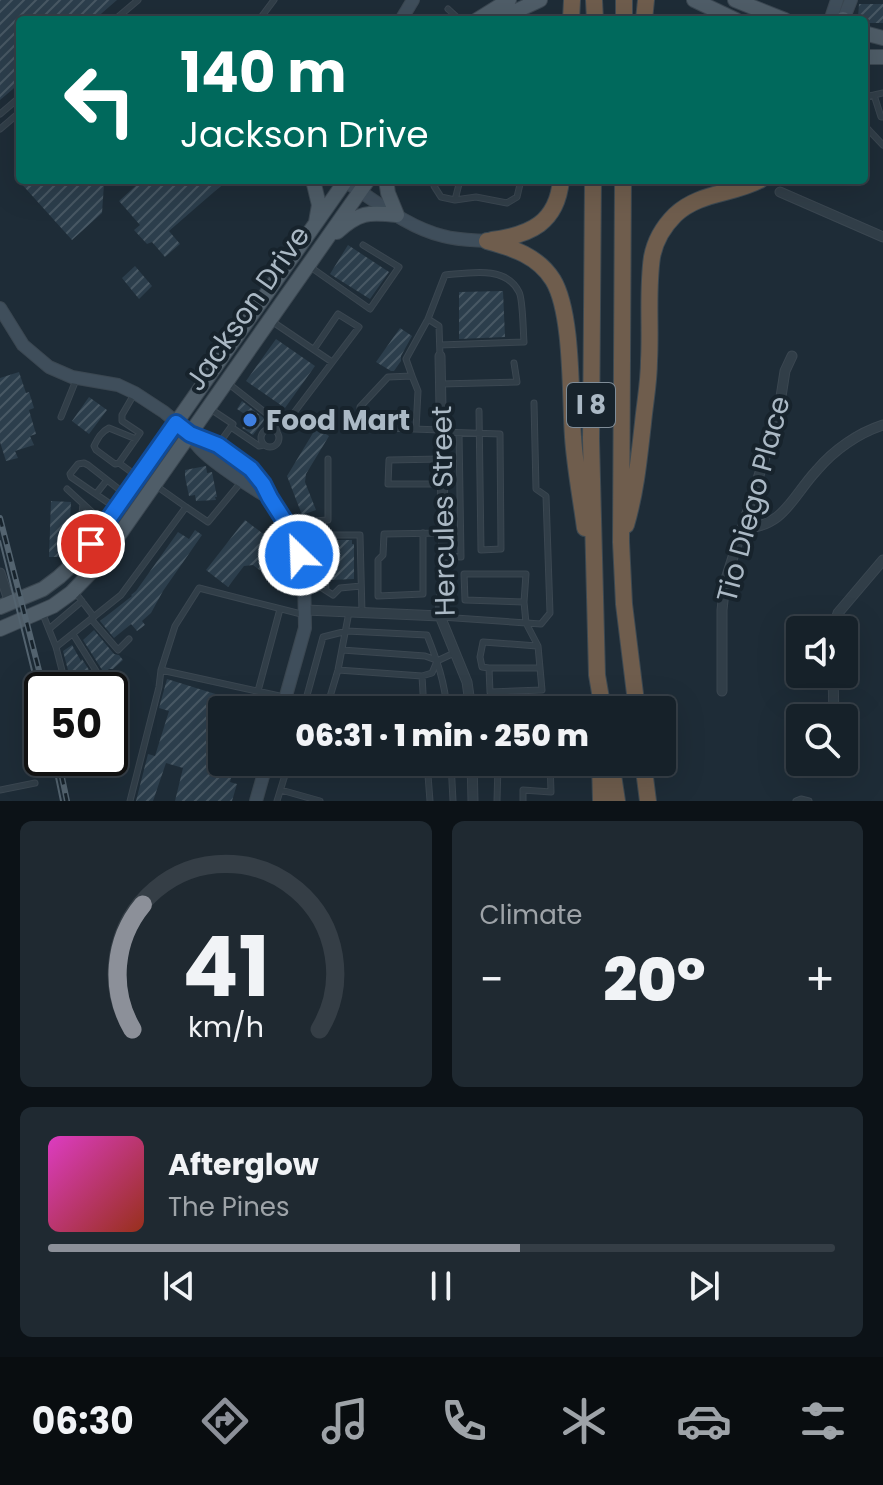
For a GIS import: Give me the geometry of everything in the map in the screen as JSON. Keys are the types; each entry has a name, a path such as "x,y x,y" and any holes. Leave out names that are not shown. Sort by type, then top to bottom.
{"highway":[{"path":"487,241 526,233 539,226 550,214 560,184"},
{"name":"I 8","path":"593,184 591,440 599,696"},
{"name":"I 8","path":"623,184 621,542 624,604 635,696"},
{"path":"621,542 635,494 649,367 653,255 658,238 677,213 691,203 752,184"},
{"path":"487,241 513,248 544,267 562,300 573,440 596,613"},
{"path":"600,776 601,801"},
{"path":"613,776 617,801"},
{"path":"645,776 648,801"}],"main road":[{"path":"483,16 509,0"},
{"path":"491,16 509,0"},
{"path":"508,16 540,0"},
{"path":"694,0 728,16"},
{"path":"735,0 775,16"},
{"path":"314,184 319,205 315,225"},
{"name":"Jackson Drive","path":"5,605 43,589 85,553 342,184"},
{"path":"387,184 397,215"},
{"path":"364,186 397,215 416,226 440,236 487,241"},
{"name":"Jackson Drive","path":"0,629 78,595 364,186"},
{"path":"322,246 357,217 376,212 397,215"},
{"path":"270,320 266,310 282,286 289,262"},
{"path":"0,308 23,345 49,367 77,378 118,385 135,393 190,434 218,445 251,469 263,484 294,539 304,572 305,628 286,696"},
{"path":"190,434 197,446 270,498"},
{"path":"256,801 263,776"}],"street":[{"path":"780,192 883,237"},
{"name":"Hercules Street","path":"440,350 444,533 440,616 467,682 469,696"},
{"name":"Tio Diego Place","path":"722,691 725,582 778,416 785,371 792,356"},
{"path":"742,529 764,526 775,519 832,456 853,439 883,425"},
{"path":"837,616 879,569 883,560"},
{"path":"0,573 5,605"},
{"path":"306,613 440,616"},
{"path":"472,776 473,801"}],"lane":[{"path":"119,16 138,0"},
{"path":"448,9 456,16"},
{"path":"868,96 883,93"},
{"path":"874,95 883,117"},
{"path":"0,114 16,100"},
{"path":"0,129 16,115"},
{"path":"868,129 883,145"},
{"path":"434,184 441,197 455,200 476,197 507,203 517,197 520,184"},
{"path":"455,200 459,184"},
{"path":"309,265 370,309 399,267 363,245"},
{"path":"416,429 418,391 406,359 428,319 445,275 486,272 504,276 520,292 524,342 440,350 439,326 428,319"},
{"path":"276,421 290,418 359,327 338,314 314,349"},
{"path":"270,320 332,362"},
{"path":"441,384 517,382 514,363"},
{"path":"412,376 388,377 360,407 358,427 459,433 480,433 500,434 501,549 481,550 480,433 479,411"},
{"path":"61,417 77,378"},
{"path":"227,382 276,421 278,443 272,447 259,446 231,427"},
{"path":"119,463 140,433 122,421 122,415 135,393"},
{"path":"440,616 541,624 550,613 546,496 536,489 534,403"},
{"path":"209,408 233,424 218,445"},
{"path":"136,439 109,428 103,431 94,446 115,464 119,463 139,478"},
{"path":"265,445 261,439 263,432 272,429 277,432"},
{"path":"444,556 461,557 459,433"},
{"path":"442,458 389,460 388,484 443,484"},
{"path":"286,523 328,520 328,459"},
{"path":"116,508 70,474 78,464 84,463 126,495"},
{"path":"96,494 107,480"},
{"path":"155,485 208,522 243,480"},
{"path":"67,489 105,524"},
{"path":"83,503 80,534 91,544"},
{"path":"56,647 121,595 186,507"},
{"path":"378,596 423,594 423,533"},
{"path":"377,614 378,560 383,555 384,534 444,533"},
{"path":"333,595 322,588 317,572 322,535 360,535 362,613"},
{"path":"321,548 326,590"},
{"path":"489,668 490,692 542,690 538,646 526,623 526,574 464,574 465,600 524,602"},
{"path":"334,612 333,595 340,588 361,586"},
{"path":"130,801 161,670 175,626 199,588 306,613"},
{"path":"49,629 78,595 118,650 129,639"},
{"path":"258,691 280,609"},
{"path":"42,611 62,672"},
{"path":"330,696 349,612"},
{"path":"307,696 323,637 347,631 427,635 446,696"},
{"path":"73,634 96,672"},
{"path":"538,646 483,642 480,657 482,667 540,668"},
{"path":"342,650 425,656 437,661"},
{"path":"338,670 422,676 432,673 437,661 454,653"},
{"path":"161,670 269,696"},
{"path":"422,676 423,696"},
{"path":"277,801 285,776"},
{"path":"428,776 430,801"},
{"path":"452,776 453,801"},
{"path":"497,801 498,776"},
{"path":"523,801 523,790 551,792 550,776"},
{"path":"0,790 35,783"},
{"path":"281,790 320,801"},
{"path":"796,801 809,801"}],"building":[{"path":"0,0 117,0 99,16 16,16 16,86 0,100"},
{"path":"859,4 883,4 883,23 868,23 868,16 858,16"},
{"path":"22,184 104,184 102,213 72,240"},
{"path":"138,184 222,185 169,231 180,244 165,257 152,242 147,244 134,230 140,225 119,201"},
{"path":"348,245 389,272 370,299 330,274"},
{"path":"135,266 152,286 139,299 122,278"},
{"path":"503,291 505,337 459,339 459,292"},
{"path":"400,328 412,336 401,361 391,371 376,362"},
{"path":"276,339 315,366 285,408 246,381"},
{"path":"19,372 34,408 29,410 36,434 30,436 34,445 15,451 18,458 6,461 0,442 0,378"},
{"path":"89,397 107,410 89,434 72,421"},
{"path":"242,401 265,419 253,435 242,428 246,415 237,409"},
{"path":"316,428 329,436 306,474 305,482 316,510 302,515 287,476"},
{"path":"206,466 207,473 212,472 217,497 216,500 196,501 195,495 189,496 185,470"},
{"path":"51,501 71,502 68,550 61,557 49,557"},
{"path":"245,520 280,551 287,575 278,585 253,565 244,566 228,587 206,570"},
{"path":"195,530 202,535 151,613 142,621 145,625 137,631 131,624 114,638 100,621 132,596 178,532 189,539"},
{"path":"328,540 352,540 354,579 331,580"},
{"path":"94,630 123,660 113,669 103,672 83,640"},
{"path":"72,645 90,672 68,672 63,651"},
{"path":"167,679 222,696 208,696 208,776 232,776 230,782 237,784 232,801 175,801 183,768 166,763 153,801 136,801 148,754 155,756 169,711 159,708"}],"tram line":[{"path":"0,541 32,672"},
{"path":"56,776 61,801"}],"railway":[{"path":"0,518 39,672"},
{"path":"62,776 67,801"}],"place":[{"name":"Food Mart","path":"250,420"}],"route":[{"path":"91,544 176,423 190,434 218,445 251,469 286,523 299,555"}]}
